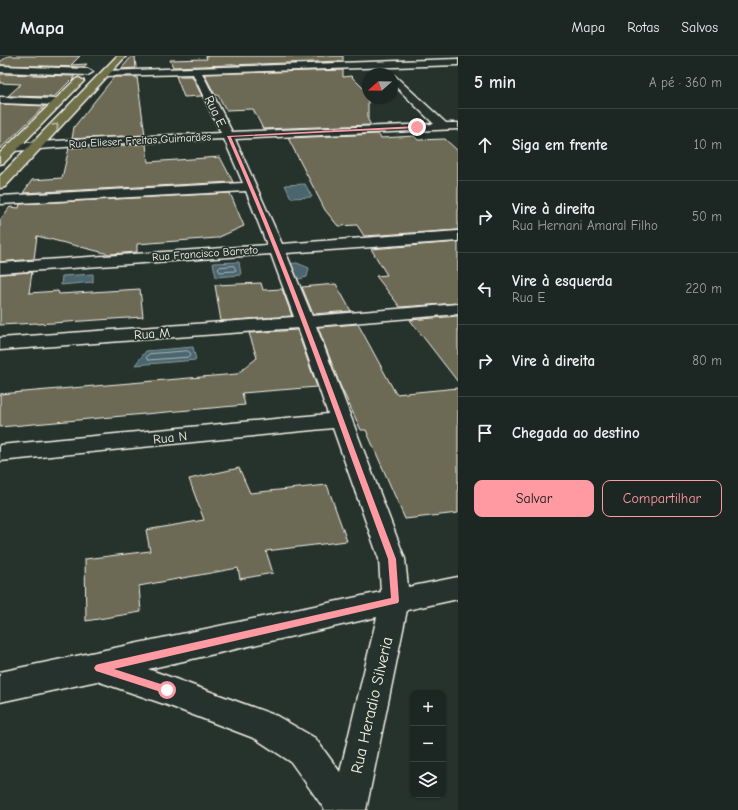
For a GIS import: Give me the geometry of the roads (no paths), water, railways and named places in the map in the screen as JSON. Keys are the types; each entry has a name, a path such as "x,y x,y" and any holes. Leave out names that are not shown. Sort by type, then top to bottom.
{"main road":[{"path":"0,184 122,56"},
{"path":"0,160 96,64"}],"street":[{"path":"105,74 458,62"},
{"path":"0,69 88,72"},
{"name":"Rua E","path":"197,72 229,136 251,187 304,322 392,559 395,601"},
{"path":"398,77 408,78"},
{"path":"398,84 443,126"},
{"path":"0,100 57,102"},
{"name":"Rua Elieser Freitas Guimarães","path":"13,147 111,141 458,126"},
{"path":"10,135 24,136"},
{"path":"0,200 251,187"},
{"name":"Rua Francisco Barreto","path":"0,268 458,236"},
{"name":"Rua M","path":"0,344 458,310"},
{"name":"Rua N","path":"0,453 340,420"},
{"path":"0,687 99,668 458,588"},
{"name":"Rua Heradio Silveria","path":"347,810 395,601"},
{"path":"99,668 167,690 266,727 303,750 347,810"}],"water":[{"path":"305,184 312,197 291,198 285,185"},
{"path":"239,262 241,275 216,277 213,263"},
{"path":"297,263 309,268 307,277 295,280 286,264"},
{"path":"93,274 93,282 61,285 62,276"},
{"path":"193,347 196,360 135,365 146,351"}]}
